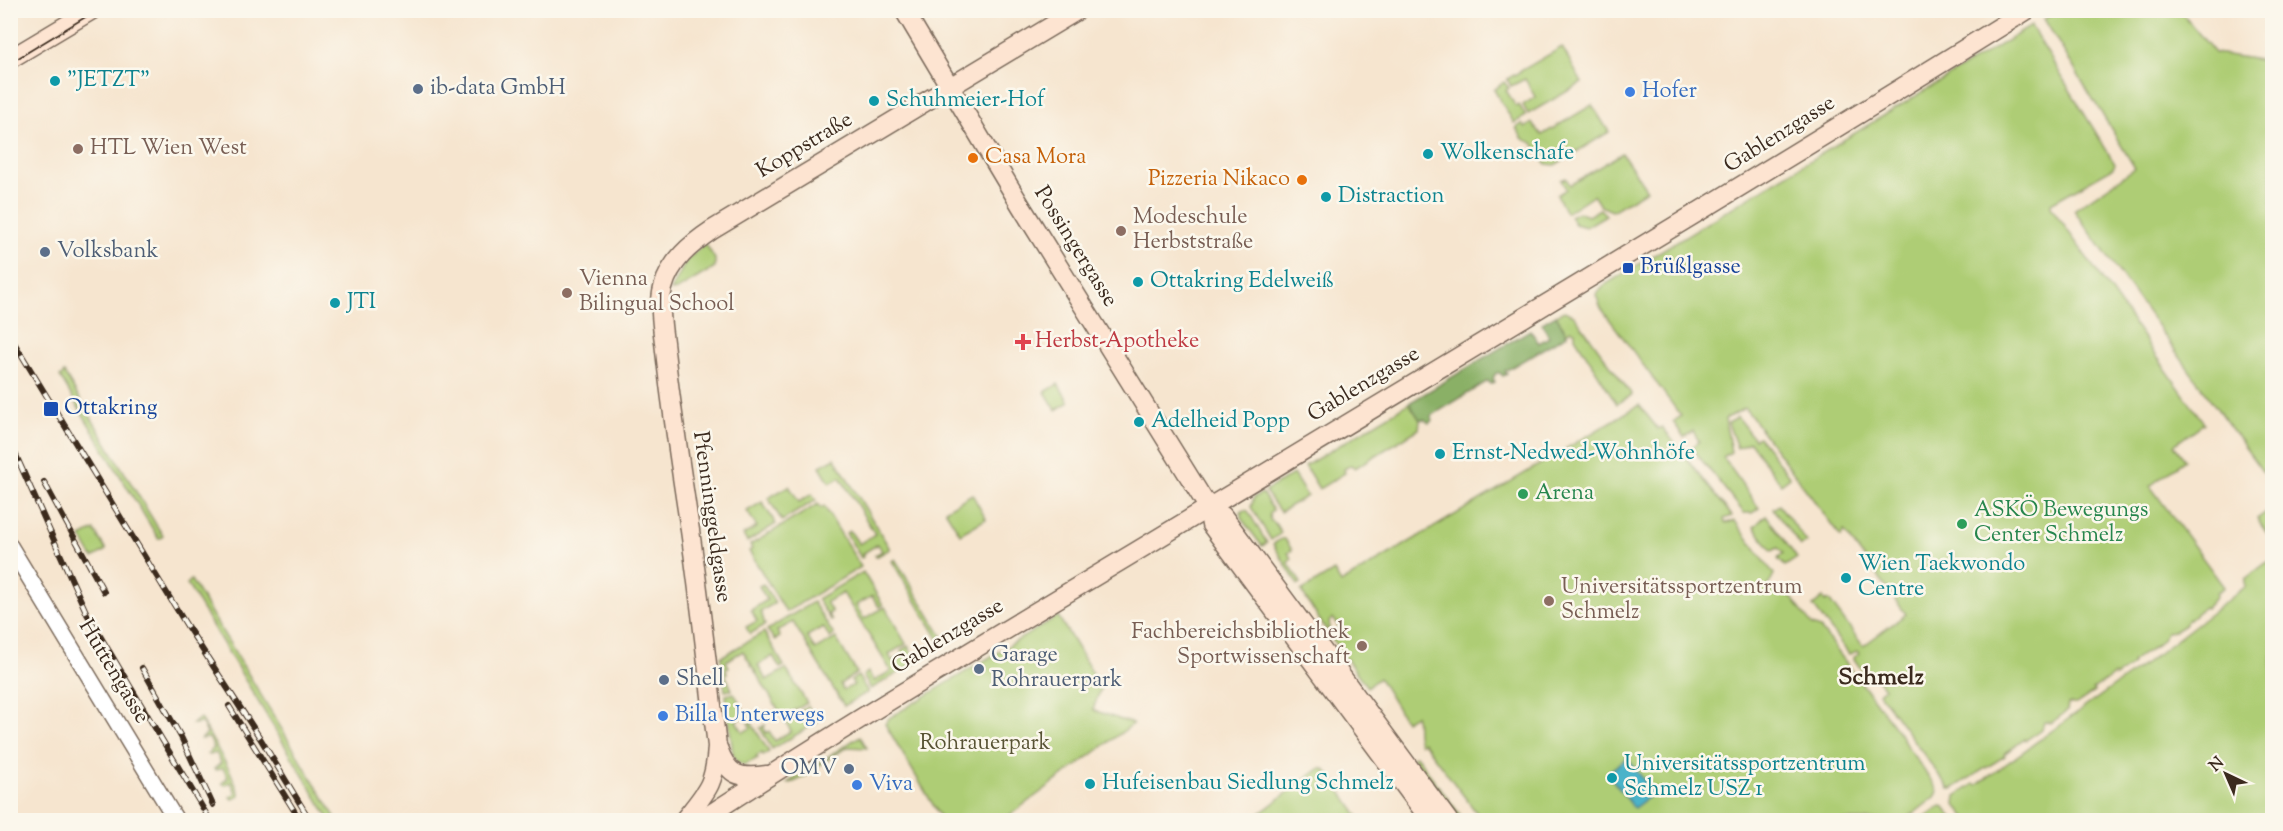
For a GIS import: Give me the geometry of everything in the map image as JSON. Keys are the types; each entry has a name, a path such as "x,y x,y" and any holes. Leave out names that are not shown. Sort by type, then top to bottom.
{"main road":[{"path":"10,60 92,10"},
{"name":"Possingergasse","path":"904,10 1021,206 1208,507"},
{"name":"Koppstraße","path":"712,230 1078,10"},
{"name":"Gablenzgasse","path":"695,820 712,813 861,717 1691,218 2027,10"},
{"name":"Pfenninggeldgasse","path":"684,820 709,788 714,776 717,746 690,529 671,410 662,321 663,288 673,267 690,245 712,230"},
{"path":"1208,507 1211,525 1430,820"},
{"path":"1208,507 1223,516 1448,820"},
{"path":"717,746 725,766 737,775 746,778 771,774"}],"street":[{"name":"Huttengasse","path":"10,546 176,820"}],"green space":[{"path":"2058,11 2180,11 2215,53 2266,61 2272,65 2272,485 2074,210 2135,168 2044,19"},
{"path":"2031,26 2115,164 2113,168 2051,203 2051,207 2204,423 2174,445 2185,460 2150,486 2224,587 2216,593 2216,597 2206,608 2204,607 2175,631 2166,632 2160,642 2136,659 2133,664 2115,677 2114,675 2076,704 2068,704 2067,711 2051,723 2044,722 2042,729 2004,754 2005,756 1949,789 1879,693 1884,688 1874,675 1868,679 1854,659 1859,653 1857,651 1849,654 1813,606 1823,598 1825,602 1829,600 1863,646 1906,614 1844,531 1841,537 1745,408 1725,419 1731,452 1723,457 1759,508 1752,513 1744,513 1692,448 1699,441 1693,431 1684,437 1673,422 1681,416 1601,308 1596,295 1603,286"},
{"path":"1562,47 1582,83 1528,114 1523,105 1535,97 1525,79 1511,86 1507,79"},
{"path":"1504,82 1509,88 1506,90 1516,107 1519,105 1526,116 1514,123 1494,90"},
{"path":"1592,105 1609,132 1555,165 1546,164 1533,143 1523,139 1516,128 1522,124 1525,128 1532,123 1542,135"},
{"path":"1622,153 1647,190 1612,211 1600,206 1593,195 1566,213 1557,195 1566,189 1561,180 1566,178 1570,185"},
{"path":"1600,209 1606,215 1586,227 1575,224 1570,216 1578,212 1588,216"},
{"path":"705,243 715,259 715,267 677,290 671,291 686,261"},
{"path":"1564,311 1574,315 1632,395 1617,404 1575,337 1575,331 1570,330 1567,333 1556,315"},
{"path":"1556,315 1567,335 1505,371 1507,374 1503,376 1496,373 1493,378 1495,382 1491,384 1488,381 1431,416 1433,420 1429,423 1424,419 1420,420 1409,403 1530,330 1539,343 1549,337 1542,323"},
{"path":"64,373 163,536 161,538 158,538 60,377"},
{"path":"1058,384 1069,402 1056,410 1045,392"},
{"path":"1409,403 1420,420 1419,429 1355,468 1351,465 1344,469 1345,473 1319,489 1305,466"},
{"name":"Universitätssportzentrum Schmelz","path":"1639,405 1658,429 1662,427 1732,516 1724,519 1725,523 1735,521 1774,574 1769,584 1774,593 1789,594 1812,625 1820,628 1900,734 1936,787 1938,792 1935,797 1905,820 1482,820 1423,742 1420,744 1417,738 1415,715 1405,721 1379,678 1367,687 1331,638 1345,637 1333,618 1329,622 1330,628 1326,630 1301,591 1334,571 1341,583"},
{"path":"1737,417 1754,439 1759,437 1790,477 1781,484 1750,442 1737,448 1728,423"},
{"path":"835,458 890,549 876,557 875,555 882,551 878,544 862,554 861,558 846,533 850,531 859,544 875,534 840,477 830,483 820,466"},
{"path":"1293,474 1307,496 1280,512 1265,491"},
{"path":"789,486 799,502 812,494 816,500 782,521 768,498"},
{"path":"1262,493 1273,510 1269,514 1270,520 1275,523 1281,533 1271,540 1251,507 1254,497"},
{"path":"972,494 986,519 960,534 945,510"},
{"path":"762,502 776,524 747,542 743,535 757,527 747,511"},
{"path":"818,504 821,508 824,506 861,567 786,612 749,551 752,549 750,545"},
{"path":"1779,505 1807,542 1801,546 1773,509"},
{"path":"2269,510 2272,515 2272,531 2268,535 2257,519"},
{"path":"1248,511 1267,543 1262,546 1241,518 1241,512"},
{"path":"1766,515 1797,558 1785,566 1778,559 1783,553 1778,548 1772,551 1754,527"},
{"path":"94,530 106,550 93,558 81,537"},
{"path":"1285,539 1292,550 1288,553 1292,559 1288,562 1301,583 1298,585 1273,544"},
{"path":"895,559 944,639 940,642 892,561"},
{"path":"2272,561 2272,820 1968,820 1955,804 1956,796 1974,784 1977,785 2150,660 2245,587 2245,579"},
{"path":"863,572 883,605 879,607 872,596 856,605 864,619 885,607 906,644 889,654 892,661 903,655 901,650 908,646 917,662 871,689 863,676 868,672 874,681 891,671 843,593 826,602 832,612 828,614 831,621 817,599"},
{"path":"191,580 337,820 330,820 187,584"},
{"path":"763,584 775,603 761,611 765,625 750,634 746,627 757,621 751,610 767,600 759,586"},
{"path":"813,602 834,635 830,638 823,627 807,636 815,650 836,638 857,673 840,684 843,690 854,685 851,680 858,676 868,692 844,706 793,622 777,631 780,637 775,640 767,630"},
{"name":"Rohrauerpark","path":"1058,616 1101,687 1093,710 1133,724 1003,820 942,820 885,724 889,718"},
{"path":"764,632 784,666 780,668 773,656 758,665 766,680 786,669 807,703 790,713 794,720 804,714 802,710 808,706 818,722 772,749 760,728 765,725 766,733 769,731 775,741 791,731 743,651 726,661 729,667 725,669 727,673 725,674 732,690 725,691 721,657"},
{"path":"734,693 749,719 746,720 744,716 736,721 743,732 751,728 748,723 751,722 769,752 756,756 758,758 744,765 737,762 733,755 726,695"},
{"path":"200,718 230,771 240,795 233,799 230,797 236,793 231,782 225,785 222,783 228,778 223,768 214,769 221,763 216,753 207,754 214,748 209,738 201,739 207,734 202,723 193,724"},
{"path":"860,736 867,748 847,747 805,776 787,783"},
{"path":"1416,756 1464,820 1456,820 1412,757"},
{"path":"1319,769 1325,769 1361,820 1251,820"},
{"path":"1941,806 1945,807 1955,820 1922,820"}],"water":[{"path":"1627,758 1654,793 1634,808 1607,773"}],"tram line":[{"path":"10,63 97,10"}],"railway":[{"path":"10,336 187,626 310,820"},
{"path":"10,442 87,614 210,820"},
{"path":"44,482 104,592"},
{"path":"142,668 181,737 213,805"},
{"path":"229,706 300,820"}],"place":[{"name":"\"JETZT\"","path":"55,81"},
{"name":"ib-data GmbH","path":"418,89"},
{"name":"Hofer","path":"1630,92"},
{"name":"Schuhmeier-Hof","path":"874,101"},
{"name":"HTL Wien West","path":"78,149"},
{"name":"Wolkenschafe","path":"1428,154"},
{"name":"Casa Mora","path":"973,158"},
{"name":"Pizzeria Nikaco","path":"1302,180"},
{"name":"Distraction","path":"1326,197"},
{"name":"Modeschule Herbststraße","path":"1121,231"},
{"name":"Volksbank","path":"45,252"},
{"name":"Brüßlgasse","path":"1628,268"},
{"name":"Ottakring Edelweiß","path":"1138,282"},
{"name":"Vienna Bilingual School","path":"567,293"},
{"name":"JTI","path":"335,303"},
{"name":"Herbst-Apotheke","path":"1023,342"},
{"name":"Ottakring","path":"51,409"},
{"name":"Adelheid Popp","path":"1139,422"},
{"name":"Ernst-Nedwed-Wohnhöfe","path":"1440,454"},
{"name":"Arena","path":"1523,494"},
{"name":"ASKÖ Bewegungs Center Schmelz","path":"1962,524"},
{"name":"Wien Taekwondo Centre","path":"1846,578"},
{"name":"Universitätssportzentrum Schmelz","path":"1549,601"},
{"name":"Fachbereichsbibliothek Sportwissenschaft","path":"1362,646"},
{"name":"Garage Rohrauerpark","path":"979,669"},
{"name":"Shell","path":"664,680"},
{"name":"Billa Unterwegs","path":"663,716"},
{"name":"OMV","path":"849,769"},
{"name":"Universitätssportzentrum Schmelz USZ 1","path":"1612,778"},
{"name":"Hufeisenbau Siedlung Schmelz","path":"1090,784"},
{"name":"Viva","path":"857,785"}],"district":[{"name":"Schmelz","path":"1881,678"}]}
